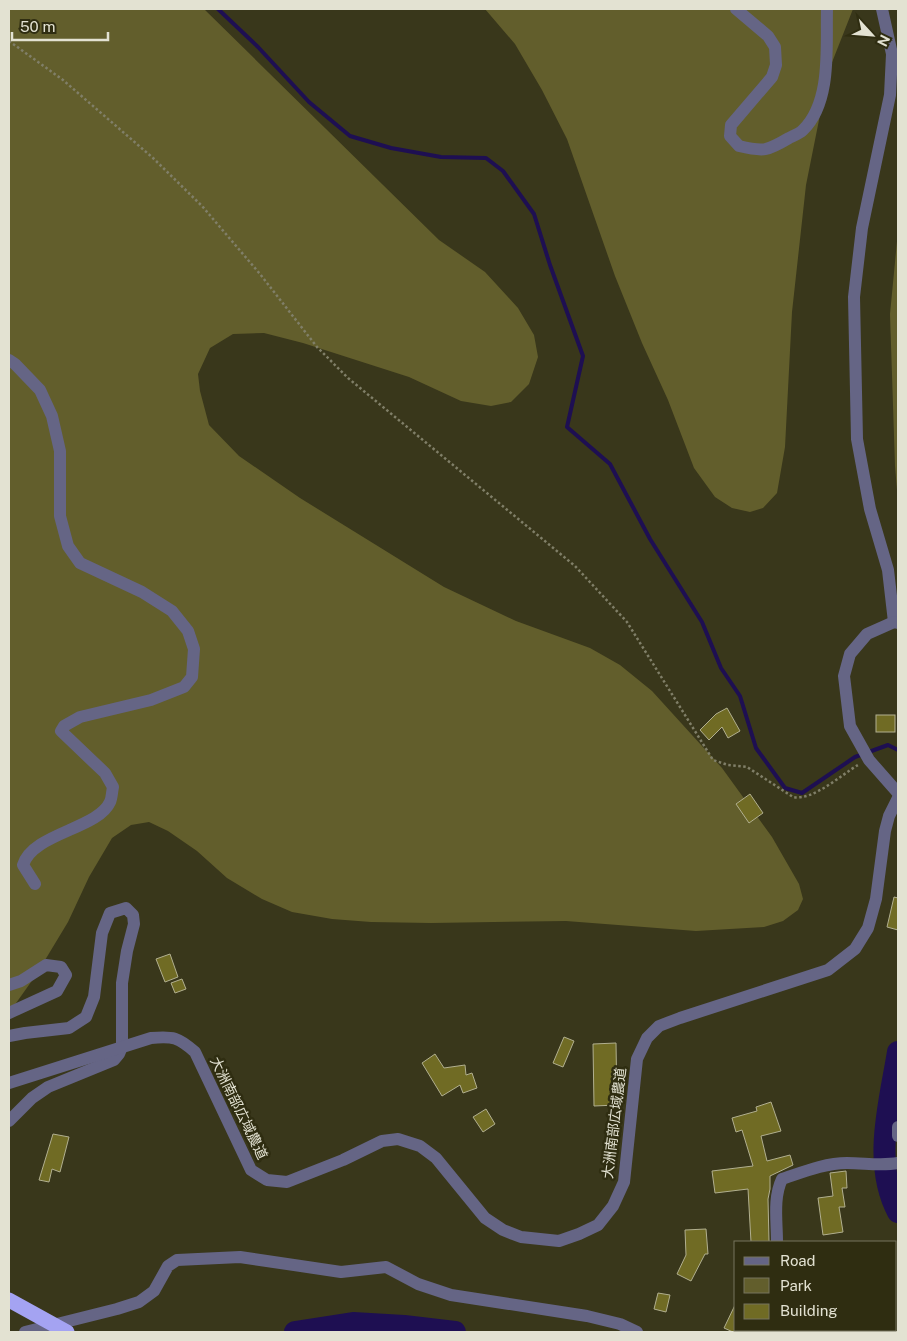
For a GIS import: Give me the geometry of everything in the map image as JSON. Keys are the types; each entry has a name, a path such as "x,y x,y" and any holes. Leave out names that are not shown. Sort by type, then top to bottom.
{"highway":[{"path":"9,1300 67,1332"}],"street":[{"path":"736,9 768,36 775,47 776,65 772,77 731,126 730,136 738,146 760,151 777,145 802,131 818,110 825,79 826,9"},
{"path":"882,9 892,54 890,95 862,228 854,297 856,439 870,509 888,570 896,623 868,634 850,654 844,676 850,726 869,760 898,793"},
{"path":"9,360 40,390 52,416 60,451 60,516 68,546 80,563 142,592 172,612 188,631 194,649 192,677 184,687 151,700 80,717 64,726 60,731 105,773 113,787 110,803 99,815 49,840 26,856 23,865 35,884"},
{"name":"大洲南部広域農道","path":"9,1083 150,1038 170,1036 195,1052 251,1170 267,1180 287,1182 343,1160 382,1141 398,1139 420,1146 436,1158 485,1218 503,1230 521,1237 559,1241 598,1225 613,1206 624,1182 637,1059 648,1038 659,1026 828,970 855,949 868,928 872,914 876,899 885,831 889,816 898,798"},
{"path":"9,1036 69,1028 86,1017 94,997 102,933 110,913 126,908 133,915 134,924 122,983 122,1048 119,1054 114,1060 48,1087 32,1098 9,1121"},
{"path":"9,985 21,981 46,965 61,967 66,975 57,991 9,1013"},
{"path":"898,1127 898,1136"},
{"path":"777,1241 778,1189 782,1179 814,1169 846,1163 876,1166 896,1164"},
{"path":"24,1332 139,1302 154,1290 168,1266 177,1260 240,1257 341,1272 386,1267 418,1284 451,1295 587,1316 620,1324 637,1332"}],"path":[{"path":"9,41 63,80 152,158 195,199 260,274 317,348 348,378 575,566 627,622 713,760 747,767 793,798 800,799 818,791 848,771 869,760"}],"green space":[{"path":"9,9 204,9 439,240 485,272 518,308 534,335 538,357 529,384 511,402 491,406 461,401 409,377 303,343 264,333 233,334 210,348 198,374 200,391 209,425 239,456 300,498 444,587 516,621 590,648 620,665 652,691 722,768 772,837 799,884 803,899 798,910 783,921 764,927 696,931 566,921 431,923 332,919 292,912 262,899 227,878 197,851 168,831 149,822 131,825 112,838 89,877 68,922 36,975 9,1013"},
{"path":"485,9 853,9 829,70 806,185 792,312 785,447 777,493 763,508 750,512 732,508 715,497 694,468 668,400 642,343 615,276 567,139 542,90 515,44"},
{"path":"898,231 898,502 890,314"}],"building":[{"path":"727,708 740,731 728,738 722,727 709,740 700,730 716,714"},
{"path":"876,715 895,715 895,732 876,732"},
{"path":"750,794 763,813 749,823 736,804"},
{"path":"894,897 898,898 898,930 887,927"},
{"path":"170,954 178,977 165,982 156,959"},
{"path":"182,979 186,989 175,993 171,983"},
{"path":"564,1037 574,1041 563,1067 553,1063"},
{"path":"616,1043 617,1105 594,1106 593,1044"},
{"path":"435,1054 444,1068 465,1065 466,1075 472,1073 477,1088 463,1093 460,1085 442,1096 422,1063"},
{"path":"771,1102 781,1131 761,1136 767,1161 790,1155 793,1165 770,1176 768,1199 769,1241 751,1241 748,1189 715,1193 712,1171 753,1166 742,1130 736,1132 732,1118 757,1111 756,1107"},
{"path":"486,1109 495,1124 483,1132 473,1117"},
{"path":"53,1134 69,1137 60,1172 52,1169 49,1182 39,1180"},
{"path":"846,1171 847,1188 842,1188 845,1207 839,1207 843,1232 823,1235 818,1198 833,1196 830,1173"},
{"path":"706,1229 708,1254 705,1254 691,1281 677,1274 686,1255 685,1230"},
{"path":"658,1293 670,1295 666,1312 654,1309"},
{"path":"734,1307 734,1331 736,1332 724,1328"}],"waterway":[{"path":"218,9 258,47 309,102 350,136 391,148 441,157 486,158 503,171 534,214 550,265 583,356 567,427 610,464 650,539 702,622 721,668 740,696 756,748 785,788 802,793 855,757 888,745 898,750"},
{"path":"898,1052 885,1132 884,1153 890,1193 898,1212"},
{"path":"295,1332 353,1323 455,1332"}]}
